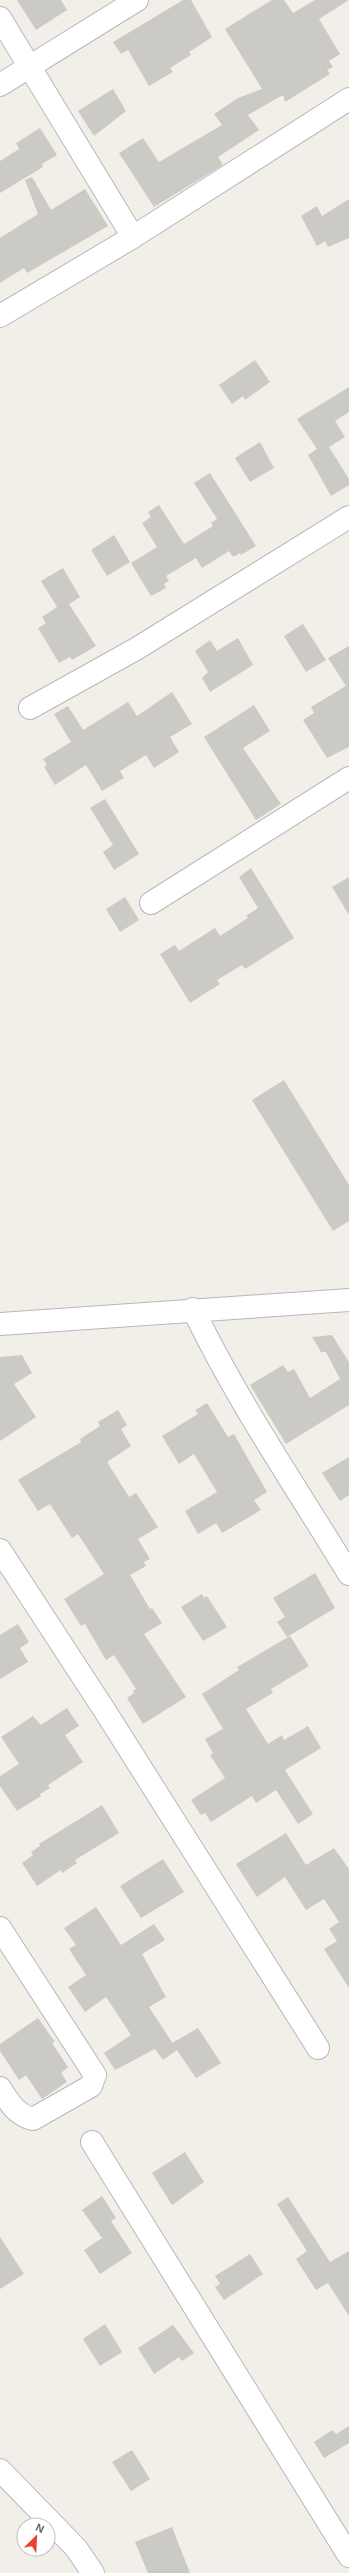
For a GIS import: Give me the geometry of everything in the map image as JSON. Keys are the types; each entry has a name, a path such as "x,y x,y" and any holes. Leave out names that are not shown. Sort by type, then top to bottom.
{"street":[{"path":"0,85 32,67 137,0"},
{"path":"0,18 32,67 133,237"},
{"path":"0,316 133,237 349,99"},
{"path":"30,708 136,649 349,517"},
{"path":"150,903 349,778"},
{"path":"0,1324 193,1309 349,1300"},
{"path":"193,1309 212,1348 241,1398 349,1574"},
{"path":"0,1550 105,1711 318,2048"},
{"path":"0,1928 95,2075 92,2086 33,2119 24,2117 13,2108 0,2088"},
{"path":"92,2142 349,2556"},
{"path":"0,2470 76,2548 93,2573"}],"building":[{"path":"17,0 61,0 67,10 36,30"},
{"path":"183,0 191,0 212,37 189,52 191,55 170,68 173,72 149,86 128,50 121,54 113,42"},
{"path":"272,0 284,0 293,13 315,0 349,0 319,19 340,54 329,61 333,67 327,70 330,74 285,102 283,95 248,115 259,130 218,157 223,165 154,207 119,153 143,138 159,162 222,125 214,114 238,98 262,89 225,29"},
{"path":"113,89 126,111 94,136 78,111"},
{"path":"40,128 57,155 42,164 43,167 0,193 0,161 19,149 16,143"},
{"path":"32,177 51,210 85,189 108,226 27,273 24,268 0,283 0,238 38,214 25,180"},
{"path":"349,199 349,238 328,247 325,241 317,246 301,216 317,206 322,216"},
{"path":"255,360 270,382 245,400 243,396 232,404 219,385"},
{"path":"349,387 349,412 335,421 345,437 329,447 349,479 349,485 331,496 308,455 317,449 297,419"},
{"path":"260,442 274,468 250,482 235,458"},
{"path":"210,473 256,546 241,555 240,553 233,557 229,551 202,568 196,558 166,576 169,581 164,584 166,588 151,596 131,563 157,547 142,523 151,517 148,512 159,505 184,544 213,526 211,523 217,519 194,483"},
{"path":"114,535 130,562 107,576 91,550"},
{"path":"63,568 80,597 69,604 96,646 72,660 70,657 59,663 38,628 46,623 42,617 57,607 41,581"},
{"path":"303,624 326,660 306,672 284,636"},
{"path":"238,638 253,665 210,692 202,678 208,672 195,651 210,640 217,651"},
{"path":"349,646 349,747 327,758 303,720 314,713 311,707 346,686 328,658"},
{"path":"172,692 192,724 170,737 179,752 154,768 146,755 120,771 124,778 102,791 86,765 55,785 44,767 47,765 43,759 71,742 54,714 68,706 83,730 128,702 137,716"},
{"path":"254,705 270,731 243,748 281,804 256,820 204,737"},
{"path":"105,799 139,854 114,870 103,852 113,845 90,808"},
{"path":"251,868 294,938 245,969 242,965 217,980 220,984 190,1003 160,954 175,945 179,951 215,928 220,936 248,918 246,916 258,908 239,877"},
{"path":"349,877 349,915 332,887"},
{"path":"125,897 139,920 120,932 106,909"},
{"path":"284,1080 349,1185 349,1221 333,1231 252,1100"},
{"path":"332,1335 349,1362 349,1405 286,1444 250,1385 283,1365 288,1372 294,1369 310,1398 340,1379 326,1352 321,1352 312,1337"},
{"path":"22,1355 32,1373 14,1384 36,1417 0,1441 0,1357"},
{"path":"207,1403 228,1437 234,1434 267,1492 254,1500 261,1510 222,1533 216,1523 198,1534 185,1511 217,1492 194,1454 179,1464 162,1436 198,1414 195,1410"},
{"path":"118,1410 127,1425 121,1429 131,1446 107,1462 129,1497 136,1493 158,1527 138,1539 150,1559 144,1562 146,1566 130,1575 150,1609 152,1608 162,1623 144,1634 186,1697 143,1724 127,1698 134,1693 133,1691 136,1689 114,1655 106,1660 85,1624 81,1626 64,1599 104,1574 78,1534 72,1538 50,1504 38,1511 18,1480 81,1442 80,1439 100,1426 98,1422"},
{"path":"349,1457 349,1495 340,1501 322,1473"},
{"path":"315,1573 335,1608 287,1637 277,1622 285,1617 273,1598"},
{"path":"202,1594 204,1598 207,1596 227,1627 203,1641 181,1607"},
{"path":"18,1624 29,1642 20,1648 28,1662 0,1679 0,1635"},
{"path":"290,1636 309,1666 271,1689 273,1693 246,1709 268,1744 282,1735 284,1740 308,1726 321,1748 285,1770 313,1814 298,1824 276,1790 256,1803 252,1796 211,1822 205,1813 201,1815 191,1800 225,1778 210,1755 213,1753 205,1739 223,1729 202,1694 239,1670 237,1667"},
{"path":"67,1708 79,1726 65,1735 83,1762 48,1785 50,1788 40,1794 41,1796 17,1811 0,1786 0,1776 19,1764 1,1737 33,1716 41,1725"},
{"path":"102,1805 119,1833 75,1860 77,1863 62,1873 61,1870 37,1886 22,1863 33,1855 31,1852 40,1846 39,1844"},
{"path":"286,1833 306,1865 334,1848 349,1869 349,1988 324,1949 337,1941 329,1929 339,1922 324,1899 306,1910 285,1877 257,1897 236,1864"},
{"path":"163,1859 184,1892 141,1918 120,1886"},
{"path":"96,1907 121,1945 154,1924 165,1940 142,1954 166,1997 149,2007 177,2050 163,2060 155,2049 115,2070 104,2053 131,2035 106,1997 85,2012 68,1987 86,1975 69,1949 76,1945 64,1928"},
{"path":"38,2018 55,2042 52,2043 68,2067 61,2073 67,2082 42,2099 26,2075 19,2080 0,2051 0,2044"},
{"path":"198,2028 221,2063 196,2078 172,2043"},
{"path":"185,2152 204,2182 172,2205 152,2173"},
{"path":"102,2196 116,2218 111,2221 132,2253 100,2274 84,2250 102,2238 82,2210"},
{"path":"288,2197 330,2262 349,2251 349,2316 328,2283 316,2290 296,2259 307,2251 277,2204"},
{"path":"0,2237 24,2274 0,2289"},
{"path":"250,2254 263,2274 224,2300 215,2287 220,2284 215,2276"},
{"path":"105,2324 122,2352 100,2366 83,2339"},
{"path":"173,2325 194,2353 182,2361 179,2357 154,2374 138,2348"},
{"path":"349,2426 349,2443 324,2458 314,2442 332,2430 336,2434"},
{"path":"132,2450 150,2479 131,2491 112,2462"},
{"path":"172,2527 190,2573 148,2573 135,2542"}]}
